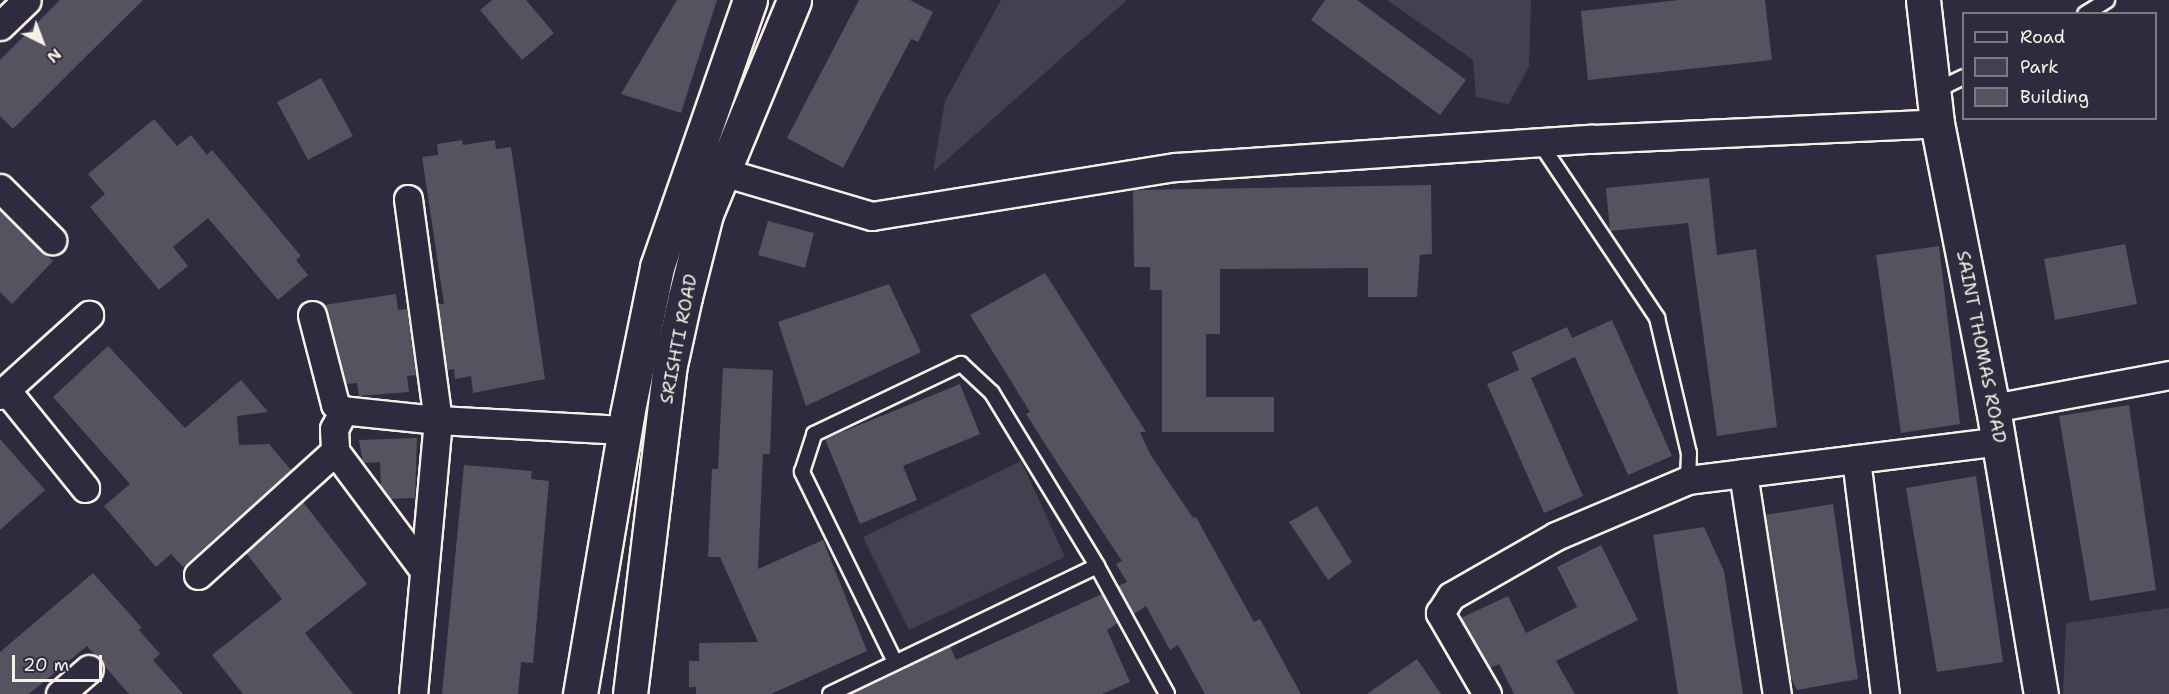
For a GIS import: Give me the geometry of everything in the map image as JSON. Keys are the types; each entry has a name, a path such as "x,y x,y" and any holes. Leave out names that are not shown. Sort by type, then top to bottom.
{"main road":[{"name":"SRISHTI ROAD","path":"581,688 624,430 653,285 750,0"},
{"name":"SRISHTI ROAD","path":"630,691 670,365 685,295 706,214 794,0"},
{"name":"SAINT THOMAS ROAD","path":"1923,0 1935,108 1999,441 2041,694"},
{"path":"653,285 685,295"},
{"path":"581,688 630,691"}],"street":[{"path":"0,26 27,0"},
{"path":"723,172 872,216 1176,167 1540,143 1935,108"},
{"path":"0,188 52,240"},
{"path":"408,199 438,420 413,694"},
{"path":"86,488 3,393 89,315"},
{"path":"312,315 335,404 344,410 438,420 624,430"},
{"path":"1993,408 2169,375"},
{"path":"344,410 334,429 335,451 423,569"},
{"path":"1487,694 1440,613 1451,596 1556,536 1688,480 1999,441"},
{"path":"198,575 335,451"},
{"path":"1856,459 1885,694"},
{"path":"1743,473 1777,694"},
{"path":"60,694 89,669"}],"lane":[{"path":"2088,12 2107,0"},
{"path":"1935,108 1962,79"},
{"path":"1540,143 1657,318 1689,453 1688,480"},
{"path":"895,662 802,472 814,434 961,364 992,393 1097,566 1167,694"},
{"path":"830,694 1097,566"}],"green space":[{"path":"1001,0 1127,0 933,172 945,101"},
{"path":"1387,0 1531,0 1529,66 1509,104 1476,97 1473,60"},
{"path":"1021,461 1065,557 909,630 863,537"},
{"path":"2169,608 2169,694 2063,694 2066,623"}],"building":[{"path":"60,0 143,0 13,129 0,116 0,60"},
{"path":"492,0 526,0 554,33 522,60 480,10"},
{"path":"677,0 717,0 681,113 621,94"},
{"path":"859,0 910,0 933,12 918,42 911,39 843,168 787,138"},
{"path":"1325,0 1357,0 1466,80 1440,115 1311,20"},
{"path":"1679,0 1765,0 1772,60 1588,80 1581,11"},
{"path":"321,78 353,136 308,160 277,102"},
{"path":"154,119 177,146 191,135 207,155 212,150 301,256 296,260 308,275 278,300 208,218 173,247 188,266 159,290 90,207 105,194 88,174"},
{"path":"462,140 463,145 495,140 496,149 511,147 545,379 473,393 471,376 455,379 454,369 447,370 438,304 444,304 422,157 438,155 437,144"},
{"path":"1709,178 1717,255 1756,249 1777,427 1717,436 1688,223 1610,231 1606,188"},
{"path":"1431,185 1432,254 1420,255 1417,297 1368,297 1368,268 1220,269 1220,334 1206,334 1206,397 1274,397 1274,432 1162,432 1162,290 1150,290 1150,267 1134,267 1133,190"},
{"path":"0,210 53,261 12,304 0,292"},
{"path":"768,221 814,233 805,268 758,255"},
{"path":"2125,244 2137,304 2055,320 2044,259"},
{"path":"1939,246 1960,424 1901,433 1876,255"},
{"path":"1045,273 1146,432 1140,432 1150,454 1193,518 1196,517 1254,622 1260,619 1301,694 1205,694 1178,645 1170,650 1146,606 1134,614 1118,586 1127,582 1116,564 1122,561 1026,414 1030,412 970,315"},
{"path":"889,284 921,352 806,406 778,322"},
{"path":"396,294 398,310 407,309 416,375 407,376 409,392 359,396 357,383 346,384 324,305"},
{"path":"1612,320 1672,456 1628,475 1575,357 1531,378 1583,496 1544,513 1487,384 1519,370 1512,352 1567,327 1572,338"},
{"path":"108,346 185,428 241,380 268,412 237,416 239,445 269,444 291,470 183,567 171,554 156,567 104,506 130,484 53,397"},
{"path":"723,368 773,370 770,454 763,454 758,569 823,540 867,651 771,694 696,694 696,687 689,687 689,661 699,661 699,643 758,642 720,557 708,557 712,469 718,469"},
{"path":"960,384 980,434 903,466 917,500 860,524 825,439"},
{"path":"2129,405 2156,590 2090,601 2059,416"},
{"path":"417,438 415,498 390,499 381,487 380,462 363,463 359,440"},
{"path":"0,439 45,490 0,530"},
{"path":"464,465 532,471 531,479 549,481 533,663 521,662 518,694 442,694"},
{"path":"1976,476 2003,662 1937,672 1906,488"},
{"path":"303,502 367,584 305,633 353,694 243,694 212,655 282,599 246,553"},
{"path":"1833,504 1858,679 1797,690 1790,676 1765,515"},
{"path":"1317,506 1352,562 1328,580 1289,522"},
{"path":"1704,527 1724,571 1743,694 1678,694 1653,535"},
{"path":"1601,545 1638,620 1556,661 1575,694 1514,694 1499,664 1490,668 1461,618 1508,596 1526,633 1577,607 1557,567"},
{"path":"93,573 142,628 139,630 160,654 153,660 183,694 129,694 87,646 29,694 0,694 0,652"},
{"path":"1102,594 1118,623 1107,630 1130,682 1102,694 851,694 950,646 956,660"},
{"path":"1417,659 1441,694 1367,694"}]}
